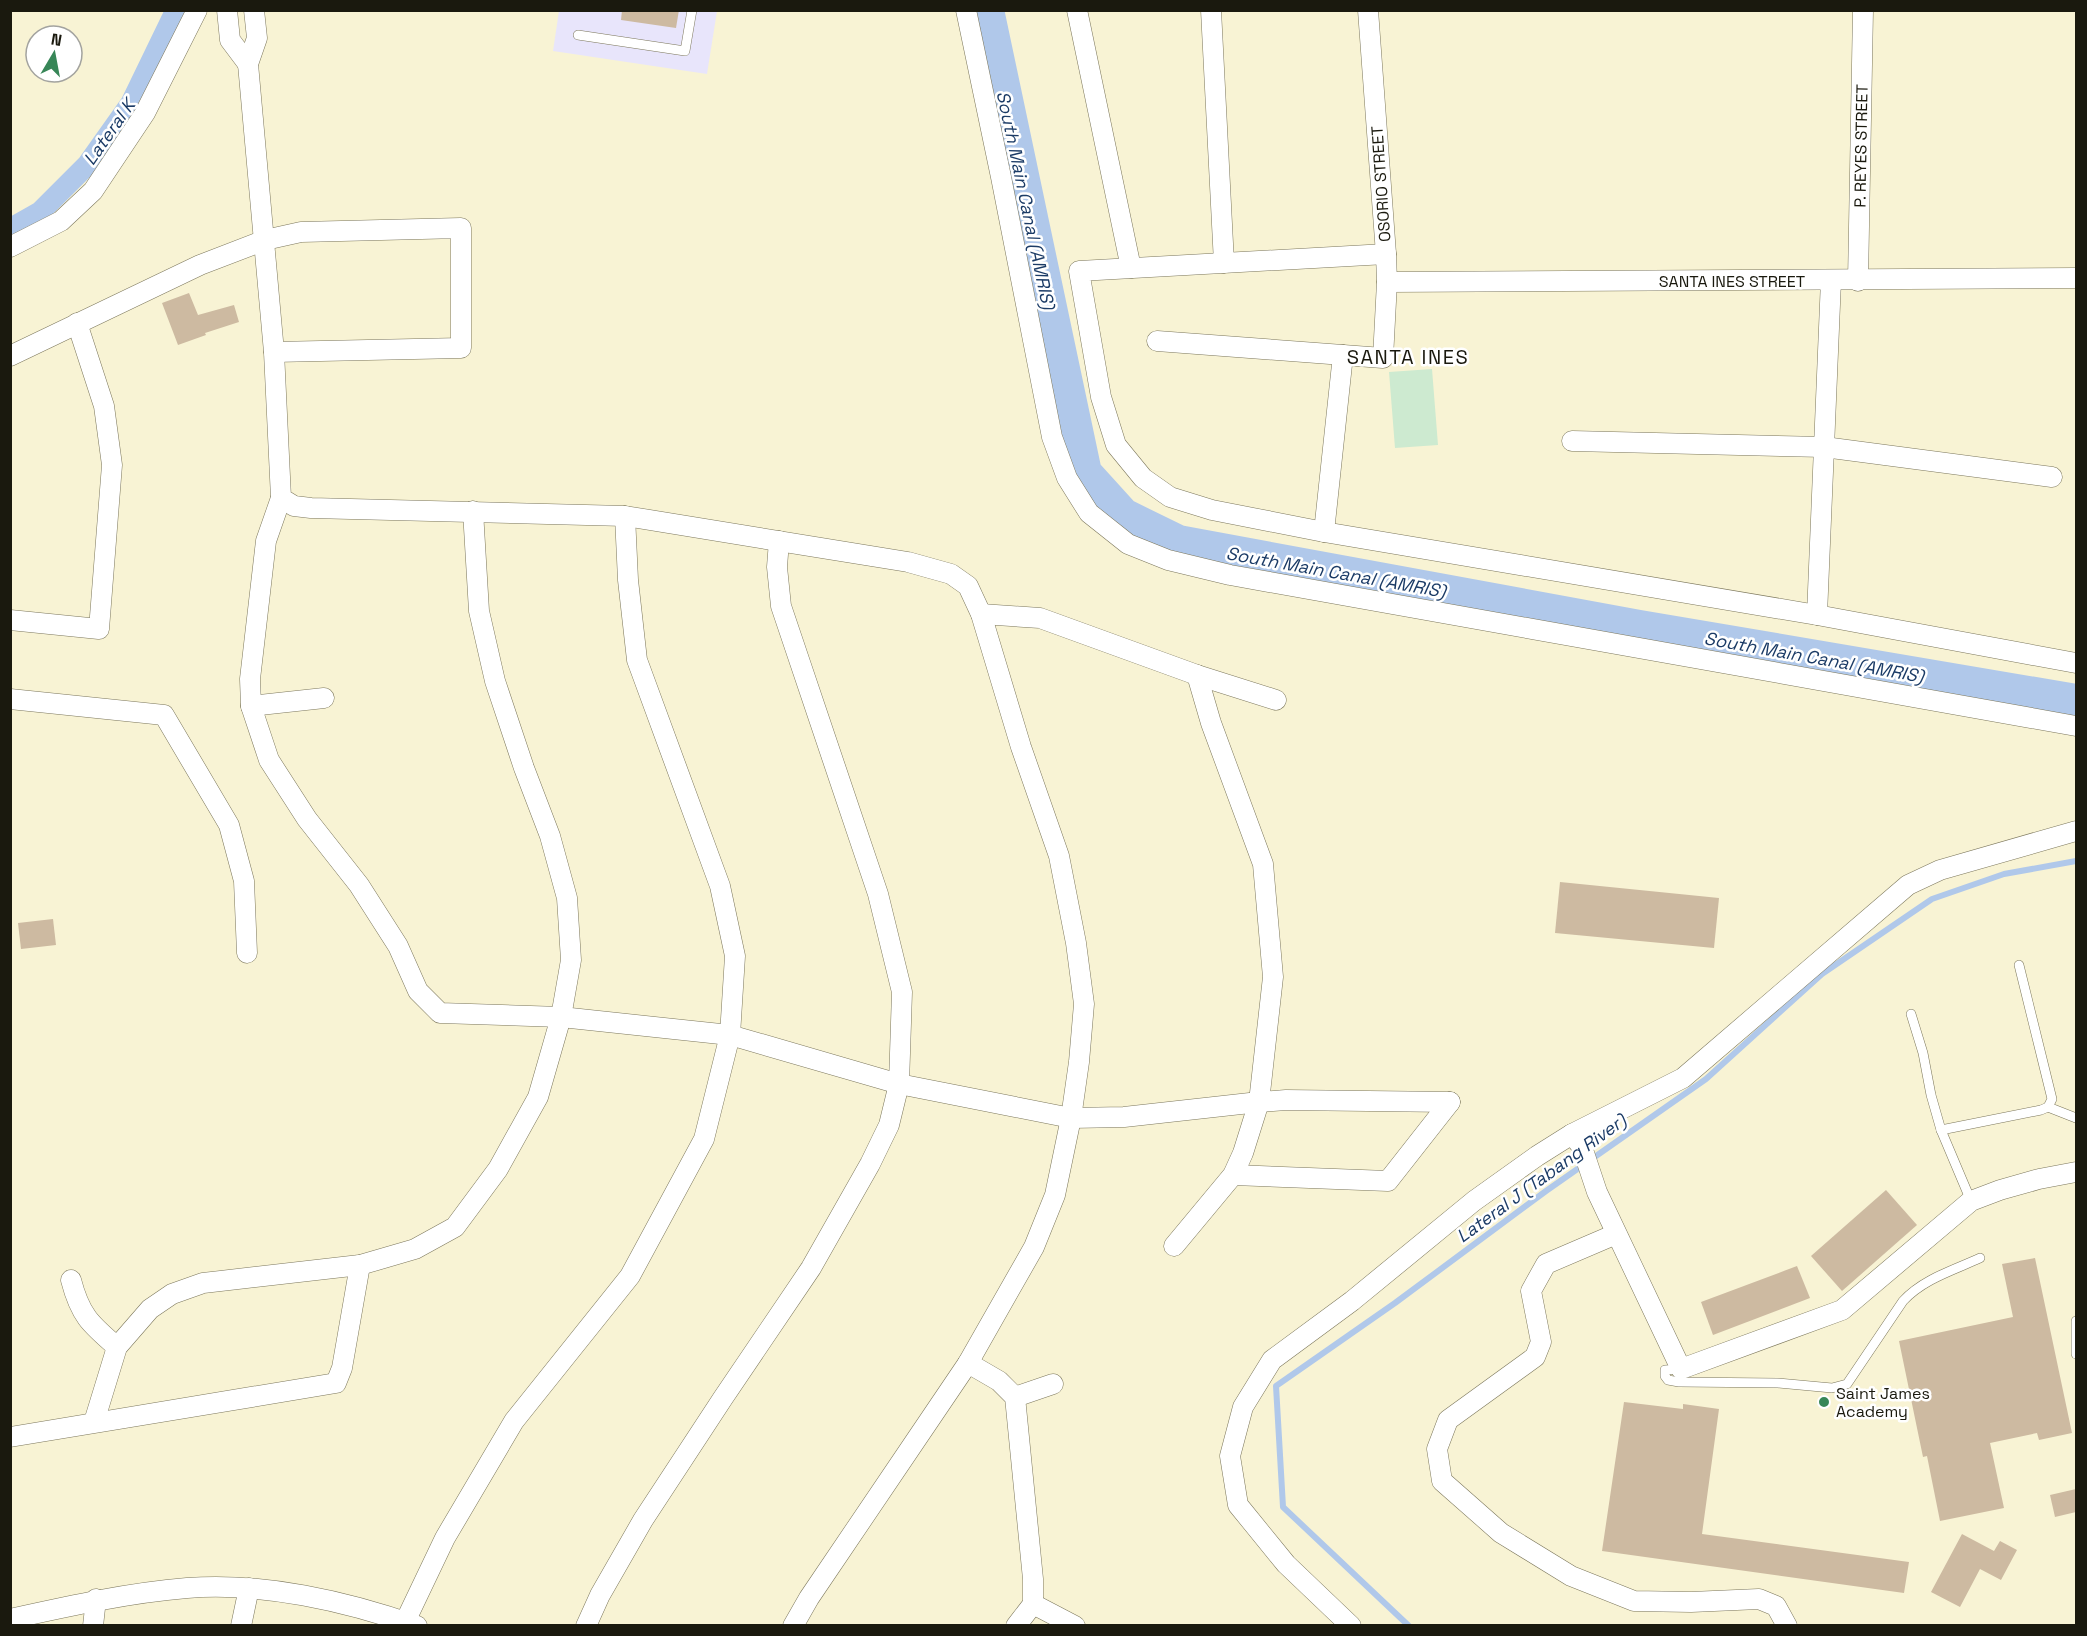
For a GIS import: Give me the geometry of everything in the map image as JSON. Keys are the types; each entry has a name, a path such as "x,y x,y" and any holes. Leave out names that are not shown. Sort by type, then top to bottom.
{"street":[{"path":"10,247 61,221 93,191 145,113 197,10"},
{"path":"227,10 230,40 248,64"},
{"path":"254,10 257,38 248,64 274,352 281,498 266,541 250,679 251,706 269,760 307,819 359,885 398,946 418,991 440,1013 561,1017 730,1035 899,1084 1071,1118 1124,1117 1259,1102 1450,1102 1389,1189 1233,1175"},
{"path":"966,10 1052,437 1067,478 1089,513 1128,544 1168,560 1230,575 2076,726"},
{"path":"1077,10 1131,268"},
{"path":"1211,10 1224,262"},
{"name":"OSORIO STREET","path":"1343,355 1383,358 1387,282 1386,254 1368,10"},
{"name":"P. REYES STREET","path":"1858,280 1863,10"},
{"path":"10,356 200,265 265,240 301,232 460,228 460,348 274,352"},
{"path":"1386,254 1079,271 1101,397 1116,445 1143,478 1170,497 1212,510 1324,532 1817,615 2076,663"},
{"name":"SANTA INES STREET","path":"1387,282 2076,278"},
{"path":"1817,615 1831,280"},
{"path":"10,620 99,629 112,465 104,406 77,322"},
{"path":"1157,341 1343,355 1324,532"},
{"path":"1572,441 1824,447 2052,477"},
{"path":"281,498 294,506 311,508 626,516 908,562 951,574 968,586 981,614 1021,747 1059,856 1076,943 1084,1004 1071,1118 1055,1195 1034,1247 968,1363 809,1598 794,1626"},
{"path":"94,1422 117,1347 150,1309 172,1294 203,1283 360,1265 415,1249 455,1227 498,1169 537,1097 561,1017 571,960 567,898 550,836 495,681 479,611 473,511"},
{"path":"10,1619 96,1599 188,1588 249,1588 310,1596 408,1624 445,1538 514,1421 630,1276 704,1139 730,1035 735,956 720,885 637,660 628,580 626,516"},
{"path":"586,1626 600,1594 644,1520 811,1268 870,1164 889,1125 899,1084 902,992 878,894 781,606 777,567 779,541"},
{"path":"981,614 1040,618 1197,675 1276,700"},
{"path":"1174,1246 1233,1175 1243,1153 1259,1102 1273,977 1263,864 1211,723 1197,675"},
{"path":"251,706 324,698"},
{"path":"10,699 164,715 229,825 244,881 247,953"},
{"path":"1350,1626 1286,1564 1238,1505 1230,1456 1243,1407 1272,1360 1352,1301 1474,1202 1537,1156 1577,1141 1683,1078 1908,885 1940,870 2076,831"},
{"path":"1577,1141 1616,1234 1681,1369 1842,1310 1971,1201 2039,1179 2076,1172"},
{"path":"1616,1234 1546,1263 1531,1291 1541,1342 1535,1357 1448,1420 1437,1449 1442,1480 1501,1533 1571,1576 1634,1601 1691,1602 1759,1599 1776,1606 1787,1626"},
{"path":"10,1437 336,1383 342,1368 360,1265"},
{"path":"71,1280 76,1299 90,1324 117,1347"},
{"path":"968,1363 999,1381 1015,1397 1033,1579 1032,1604 1016,1626"},
{"path":"1015,1397 1053,1384"},
{"path":"241,1626 249,1588"},
{"path":"93,1626 96,1599"},
{"path":"1032,1604 1075,1626"}],"lane":[{"path":"578,35 685,51 692,10"},
{"path":"1941,1130 2042,1110 2048,1107 2052,1099 2019,965"},
{"path":"1911,1014 1923,1053 1941,1130 1971,1201"},
{"path":"2048,1107 2076,1118"},
{"path":"1681,1369 1665,1370 1665,1376 1668,1380 1679,1382 1778,1383 1840,1388 1847,1384 1903,1301 1912,1292 1980,1258"},
{"path":"2076,1321 2076,1354"}],"shaded area":[{"path":"559,11 717,11 707,74 553,51"}],"green space":[{"path":"1432,369 1438,445 1395,448 1389,372"}],"building":[{"path":"622,10 679,10 676,28 621,20"},
{"path":"189,293 198,315 234,305 239,322 178,345 162,303"},
{"path":"1560,882 1719,898 1714,948 1555,933"},
{"path":"53,919 56,945 21,949 18,923"},
{"path":"1886,1190 1917,1225 1842,1291 1811,1256"},
{"path":"2035,1258 2072,1433 2039,1440 2037,1433 1990,1443 2004,1508 1940,1521 1927,1456 1923,1457 1899,1341 2013,1317 2002,1264"},
{"path":"1797,1266 1810,1298 1713,1335 1701,1302"},
{"path":"1624,1402 1683,1409 1683,1404 1719,1409 1702,1534 1909,1562 1904,1593 1602,1551"},
{"path":"2076,1489 2076,1512 2055,1517 2050,1495"},
{"path":"1962,1534 1994,1551 2000,1541 2017,1550 2001,1580 1980,1569 1960,1607 1931,1592"}],"waterway":[{"name":"Lateral K","path":"10,229 40,212 87,165 131,103 176,10"},
{"name":"South Main Canal (AMRIS)","path":"986,10 1084,473 1123,516 1178,543 1639,628 2076,702"},
{"name":"Lateral J (Tabang River)","path":"1409,1626 1283,1507 1276,1386 1395,1303 1546,1191 1706,1079 1822,974 1932,899 2004,874 2076,861"}],"place":[{"name":"Saint James Academy","path":"1824,1402"}],"district":[{"name":"SANTA INES","path":"1408,357"}]}
